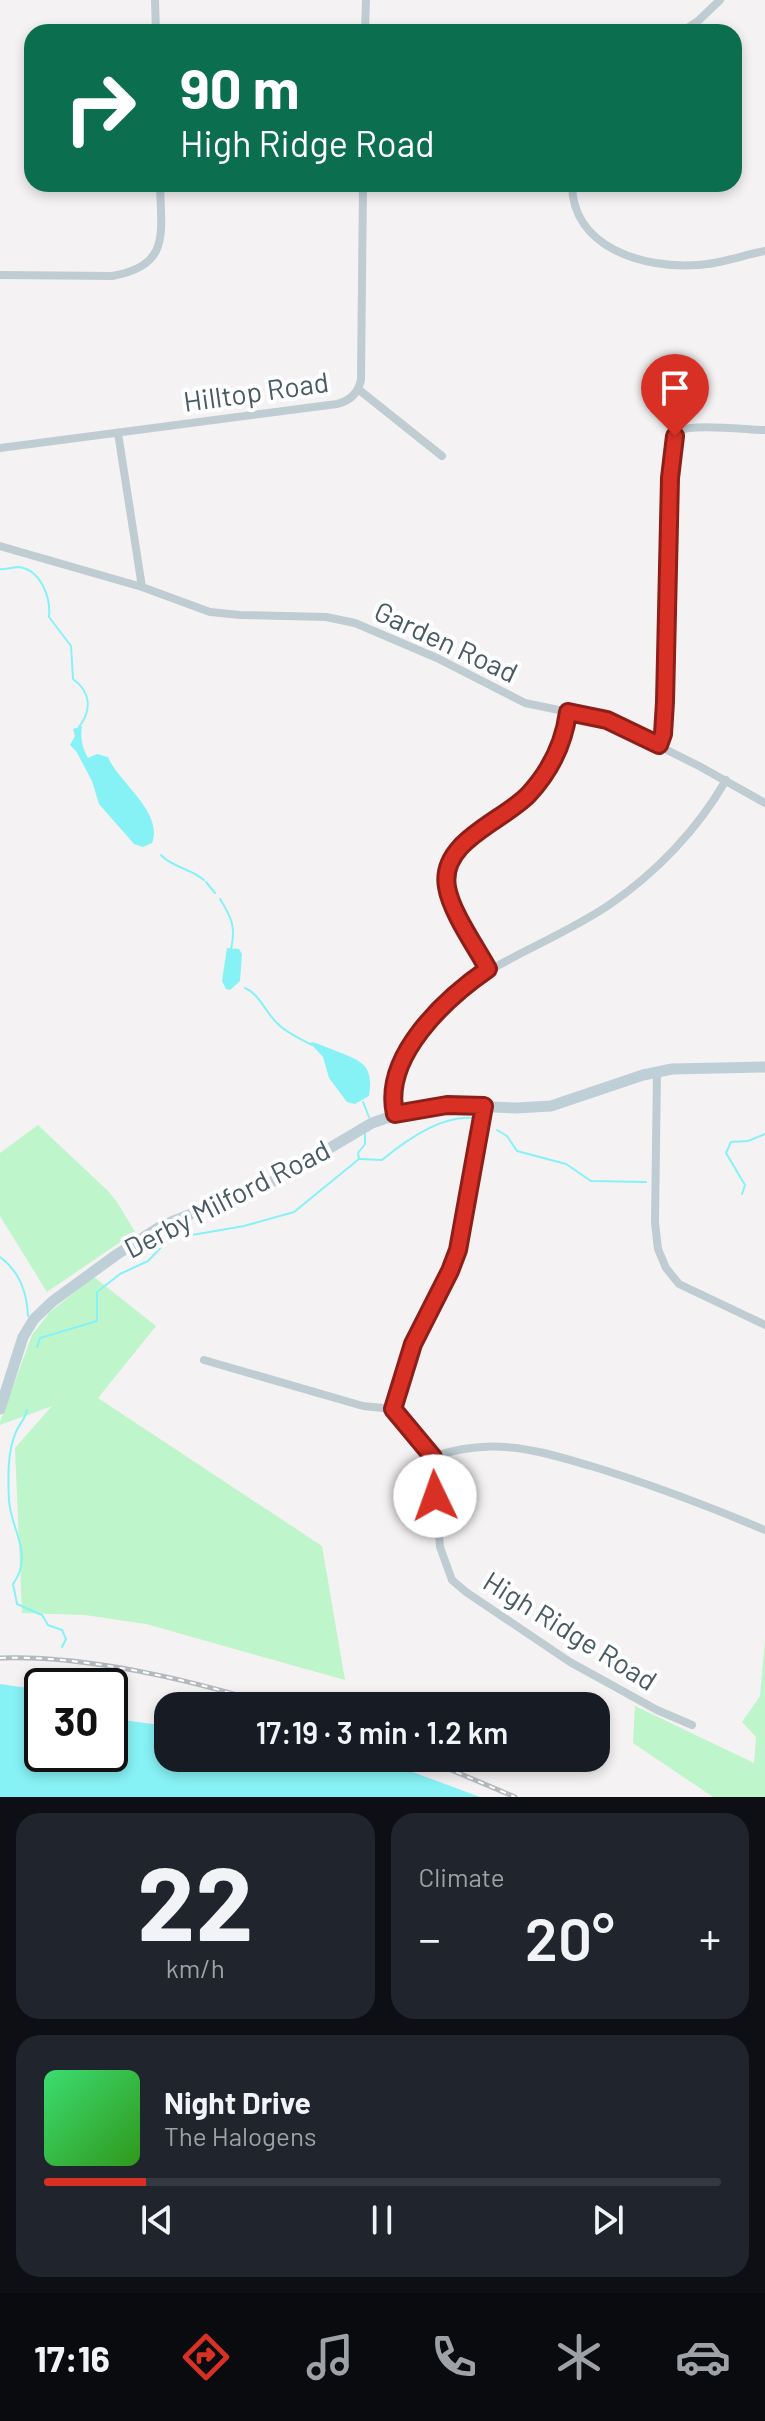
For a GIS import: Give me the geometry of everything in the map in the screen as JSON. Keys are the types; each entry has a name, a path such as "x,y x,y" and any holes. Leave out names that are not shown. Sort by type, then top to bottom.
{"main road":[{"name":"Derby Milford Road","path":"0,1409 15,1355 27,1329 42,1311 77,1283 161,1226 276,1180 359,1129 395,1114 447,1105 551,1106 657,1071 695,1067 765,1067"}],"street":[{"path":"155,0 156,24"},
{"path":"365,24 366,0"},
{"path":"693,24 720,0"},
{"path":"0,275 112,276 130,273 147,265 158,248 161,234 160,192"},
{"name":"Hilltop Road","path":"0,448 347,401 358,389 361,380 363,192"},
{"path":"573,192 574,207 583,226 598,241 625,253 666,264 698,265 765,251"},
{"path":"358,389 442,456"},
{"path":"659,745 663,734 665,702 670,478 675,436 679,431 693,428 765,430"},
{"path":"118,433 142,587"},
{"name":"Garden Road","path":"0,546 142,587 221,614 342,619 405,643 525,703 607,720 765,803"},
{"path":"488,969 451,898 448,869 460,848 520,802 542,777 558,751 568,712"},
{"path":"395,1114 392,1096 394,1082 420,1033 450,998 488,969 577,925 632,888 706,812 726,780"},
{"path":"657,1071 655,1223 658,1249 666,1268 679,1284 765,1325"},
{"path":"393,1409 416,1335 458,1250 484,1106"},
{"path":"204,1360 363,1406 393,1409 433,1457 491,1447 547,1454 627,1477 765,1530"},
{"name":"High Ridge Road","path":"433,1457 440,1547 452,1580 570,1662 675,1720 692,1725"}],"green space":[{"path":"38,1125 108,1191 135,1232 47,1292 0,1216 0,1153"},
{"path":"94,1277 156,1326 98,1398 322,1546 345,1680 146,1624 85,1615 22,1613 15,1448 52,1406 0,1425 0,1422 32,1335 50,1312"},
{"path":"765,1639 765,1797 713,1797 633,1743 635,1706 754,1763 756,1737 742,1722 760,1696"}],"water":[{"path":"82,726 82,742 88,758 97,754 108,757 146,809 154,831 152,843 143,847 134,844 99,804 92,781 70,745 75,736 73,729"},
{"path":"227,948 239,949 242,954 240,981 230,990 222,981"},
{"path":"312,1042 359,1061 370,1077 369,1096 355,1104 347,1102 329,1078 323,1057"},
{"path":"0,1684 24,1687 24,1772 128,1772 128,1721 154,1724 154,1772 413,1772 480,1797 0,1797"}],"waterway":[{"path":"0,569 27,569 43,586 49,617 71,646 73,679 88,702 79,727"},
{"path":"161,855 204,880"},
{"path":"206,882 215,893"},
{"path":"220,899 232,923 231,949"},
{"path":"245,988 255,995 282,1028 312,1045"},
{"path":"363,1102 369,1117"},
{"path":"360,1159 382,1160 436,1125 472,1118"},
{"path":"497,1130 507,1136 517,1151 566,1164 591,1181 646,1182"},
{"path":"37,1347 40,1338 97,1321 97,1292 120,1274 148,1261 169,1239 244,1226 294,1212 359,1159 365,1134"},
{"path":"742,1194 745,1185 726,1153 731,1142 748,1141 765,1134"},
{"path":"0,1257 21,1283 28,1316"},
{"path":"27,1410 13,1440 9,1466 9,1501 22,1553 22,1563 13,1584 17,1604 42,1615 48,1625 62,1630 66,1639 62,1647"}],"railway":[{"path":"0,1658 103,1665 226,1692"},
{"path":"456,1772 515,1797"}],"route":[{"path":"435,1496 433,1457 393,1409 413,1344 458,1250 484,1106 447,1105 395,1114 392,1096 394,1082 409,1049 435,1014 450,998 488,969 447,889 448,869 460,848 529,795 558,751 568,712 607,720 659,745 663,734 665,702 670,478 675,436"}]}
